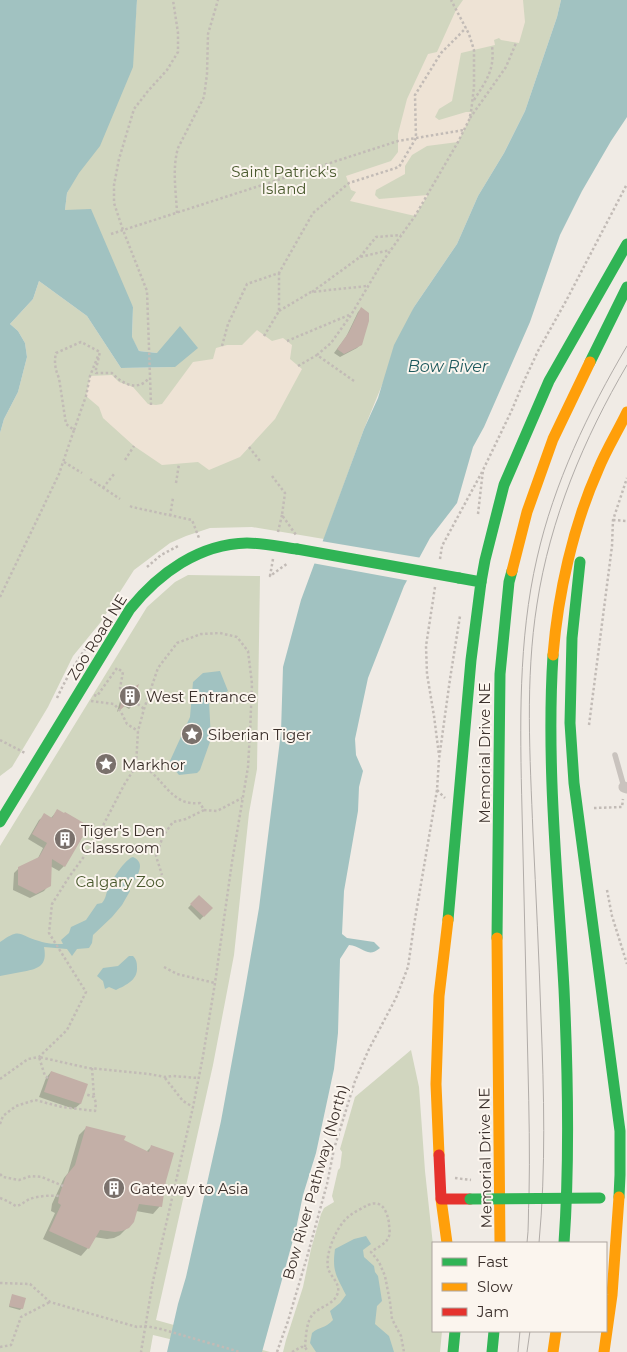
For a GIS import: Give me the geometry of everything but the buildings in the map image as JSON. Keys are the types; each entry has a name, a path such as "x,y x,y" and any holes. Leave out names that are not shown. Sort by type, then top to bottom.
{"main road":[{"path":"447,1242 438,1159 436,1084 439,996 449,915 471,660 481,582 504,485 548,381 627,244"},
{"name":"Memorial Drive NE","path":"500,1242 497,916 500,674 509,582 526,512 553,439 627,287"},
{"path":"564,1242 568,1137 567,1052 553,800 551,720 554,649 562,588 575,535 598,470 627,412"},
{"path":"575,535 581,563 572,638 570,680 570,722 574,783 620,1131 620,1174 624,1198 607,1331"},
{"name":"Zoo Road NE","path":"0,822 130,609 144,591 169,570 182,562 212,548 231,544 261,543 481,582"},
{"path":"620,1131 627,1145"},
{"path":"441,1198 624,1198"},
{"path":"613,1352 624,1283"},
{"path":"453,1352 455,1332"},
{"path":"492,1352 494,1332"},
{"path":"553,1352 556,1332"},
{"path":"604,1352 607,1332"}],"lane":[{"path":"615,755 625,788"}],"path":[{"path":"151,405 147,291 114,203 114,184 119,159 134,109 167,70 178,52 178,34 173,0"},
{"path":"177,213 175,157 204,97 208,34 218,0"},
{"path":"451,0 466,28 474,50 474,87 469,120"},
{"path":"279,311 280,272 313,213 349,183 399,167 416,138 415,95 441,53 466,28"},
{"path":"298,366 317,355 331,343 351,315 428,195 469,120 506,68 516,43"},
{"path":"473,101 493,64 492,46"},
{"path":"111,234 398,141 464,130"},
{"path":"264,336 279,311 311,292 360,258 376,237 401,235"},
{"path":"360,258 391,250"},
{"path":"222,346 228,324 247,284 280,272"},
{"path":"311,292 368,286"},
{"path":"287,341 351,315"},
{"path":"74,430 66,424 59,378 56,371 56,353 81,342 100,352 96,373 112,373 119,381 139,386 144,384 149,376"},
{"path":"317,355 354,381"},
{"path":"0,597 64,462 86,396 90,376 98,356"},
{"path":"125,460 134,446"},
{"path":"249,447 260,461"},
{"path":"64,462 82,473"},
{"path":"176,483 179,464"},
{"path":"439,563 442,546 483,470"},
{"path":"103,488 114,474"},
{"path":"272,476 285,493 277,536"},
{"path":"588,728 612,546 613,520 627,478"},
{"path":"90,479 120,499"},
{"path":"170,516 173,498"},
{"path":"130,506 192,520 199,538"},
{"path":"282,514 296,533 295,536"},
{"path":"613,520 627,521"},
{"path":"274,555 270,576 291,561"},
{"name":"Bow River Pathway (North)","path":"436,581 426,646 427,674 439,759"},
{"name":"Bow River Pathway (North)","path":"277,1352 288,1321 327,1184 339,1132 355,1081 396,998 408,966 437,790 439,759 460,615"},
{"path":"39,1057 67,1030 86,992 49,932 52,904 94,843 136,766 138,731 158,668 177,643 201,634 220,633 237,637 248,651 252,684 248,758 230,870 215,983 193,1107 153,1281 141,1352"},
{"path":"90,693 97,696 117,668 123,672 120,688 144,709"},
{"path":"87,699 95,702 111,702 121,712 127,724 138,731"},
{"path":"0,740 26,753"},
{"path":"136,766 150,770 168,792 190,804 200,803 204,810"},
{"path":"590,808 622,808 625,788"},
{"path":"162,875 156,856 163,836 173,822 186,819 204,810 217,811 242,798"},
{"path":"607,888 612,916 627,964"},
{"path":"164,967 177,974 215,983"},
{"path":"39,1057 45,1076 48,1078"},
{"path":"0,1080 28,1060 39,1057 92,1068 165,1077 198,1078"},
{"path":"0,1124 3,1116 16,1106 35,1100 62,1107 95,1111 96,1103 92,1068"},
{"path":"165,1077 182,1101 193,1107"},
{"path":"84,1094 94,1097"},
{"path":"0,1174 2,1177 19,1180 31,1176 42,1177 63,1186"},
{"path":"453,1175 456,1179 471,1180"},
{"path":"0,1198 16,1206 30,1199 54,1195 59,1196"},
{"path":"308,1352 305,1347 311,1316 317,1310 327,1306 338,1290 337,1284 327,1265 329,1250 333,1240 348,1217 374,1203 381,1204 385,1209 390,1235 387,1241 371,1252 379,1262 385,1276 392,1319 401,1336 404,1352"},
{"path":"0,1283 30,1284 50,1302 137,1327 145,1326 161,1329 240,1352"},
{"path":"0,1347 11,1345 21,1317 50,1302"},
{"path":"292,1352 305,1347"}],"green space":[{"name":"Saint Patrick's Island","path":"137,0 561,0 525,111 504,153 478,196 457,244 414,307 364,429 324,539 252,527 210,528 170,543 134,570 100,623 73,656 48,707 12,767 0,776 0,433 4,419 18,392 27,357 25,343 18,331 10,324 33,299 39,281 87,316 121,368 175,367 157,353 139,351 132,338 133,307 65,210 67,193 132,67"},
{"name":"Calgary Zoo","path":"188,575 260,576 257,769 249,813 234,955 213,1065 156,1320 270,1352 223,1352 153,1335 150,1352 0,1352 0,846 147,607 175,582"},
{"path":"411,1050 419,1087 433,1242 432,1332 442,1332 440,1352 283,1352 303,1287 321,1214 324,1208 334,1202 332,1196 340,1168 342,1152 340,1149 355,1097"}],"shaded area":[{"path":"463,0 523,0 525,22 519,43 499,38 494,40 495,45 461,53 452,101 439,109 435,117 439,120 471,112 458,142 427,146 412,155 405,166 405,174 376,190 375,195 379,199 428,195 415,216 350,201 356,192 351,190 346,176 391,161 398,152 398,134 407,99 428,54 437,52 456,10"},
{"path":"257,330 272,341 283,338 292,345 290,359 302,369 275,419 240,457 209,470 198,462 162,465 134,446 103,418 99,407 86,396 90,376 112,375 119,382 133,387 148,404 162,404 193,362 213,359 216,348 227,345 242,345"}],"water":[{"path":"0,0 137,0 133,67 100,146 79,173 67,193 65,210 91,209 133,307 132,337 139,351 157,353 180,326 198,348 175,367 121,368 87,316 39,281 33,299 10,324 18,331 25,343 27,357 18,392 4,419 0,433"},
{"name":"Bow River","path":"561,0 627,0 627,117 582,191 560,235 530,322 484,427 473,447 457,503 430,538 404,586 368,678 355,739 356,755 363,771 344,891 342,934 347,938 374,942 380,948 376,951 368,952 349,945 340,959 338,1033 334,1069 316,1153 303,1195 296,1229 262,1352 167,1352 221,1121 244,995 259,908 281,732 283,667 301,600 364,429 378,398 394,345 414,307 457,244 478,196 504,153 525,111"},
{"path":"220,671 228,691 209,701 211,739 200,770 197,773 179,775 169,763 190,717 193,682 203,673"},
{"path":"133,857 139,861 140,867 135,880 130,880 130,891 112,917 93,935 89,948 77,949 72,956 67,949 44,947 44,959 40,966 32,970 0,976 0,942 12,935 20,934 45,943 63,944 61,940 69,933 71,927 86,920 97,904 102,903 116,875 126,862"},
{"path":"129,956 133,956 136,959 136,975 127,984 116,990 109,987 105,989 103,981 97,976 103,968 118,966"},
{"path":"366,1236 371,1244 363,1250 364,1257 374,1266 378,1276 382,1301 377,1306 375,1324 389,1336 394,1352 316,1352 310,1343 312,1333 333,1320 330,1311 346,1295 336,1273 334,1263 335,1249 354,1239"}],"pier":[{"path":"321,541 422,558 410,581 312,563"}],"tram line":[{"path":"527,1242 529,1132 521,747 523,652 526,620 544,530 563,475 586,422 627,346"},
{"path":"539,1242 544,1159 544,1102 530,747 533,633 543,572 560,510 583,450 627,365"},
{"path":"518,1352 520,1332"},
{"path":"527,1352 530,1332"}],"traffic: fast":[{"path":"481,582 504,485 549,381 627,244"},
{"path":"590,362 627,287"},
{"path":"0,822 130,609 154,584 181,563 197,555 229,545 247,543 266,544 297,549"},
{"path":"297,549 459,578"},
{"path":"580,562 572,638 570,723 574,783 620,1131 619,1197"},
{"path":"497,938 500,674 509,582 512,571"},
{"path":"448,920 471,660 481,582 459,578"},
{"path":"553,655 551,697 552,780 564,989 567,1084 568,1148 564,1242"},
{"path":"470,1199 600,1198"},
{"path":"453,1352 455,1332"},
{"path":"492,1352 494,1332"}],"traffic: slow":[{"path":"512,571 527,512 553,439 590,362"},
{"path":"553,655 563,584 581,514 601,463 627,412"},
{"path":"439,1155 436,1084 439,996 448,920"},
{"path":"497,938 500,1242"},
{"path":"607,1331 612,1295 619,1197"},
{"path":"441,1199 447,1242"},
{"path":"553,1352 556,1332"},
{"path":"604,1352 607,1332"}],"traffic: jam":[{"path":"439,1155 441,1199 470,1199"}],"place":[{"name":"West Entrance","path":"130,696"},
{"name":"Siberian Tiger","path":"192,734"},
{"name":"Markhor","path":"106,764"},
{"name":"Tiger's Den Classroom","path":"65,839"},
{"name":"Gateway to Asia","path":"114,1188"}]}
